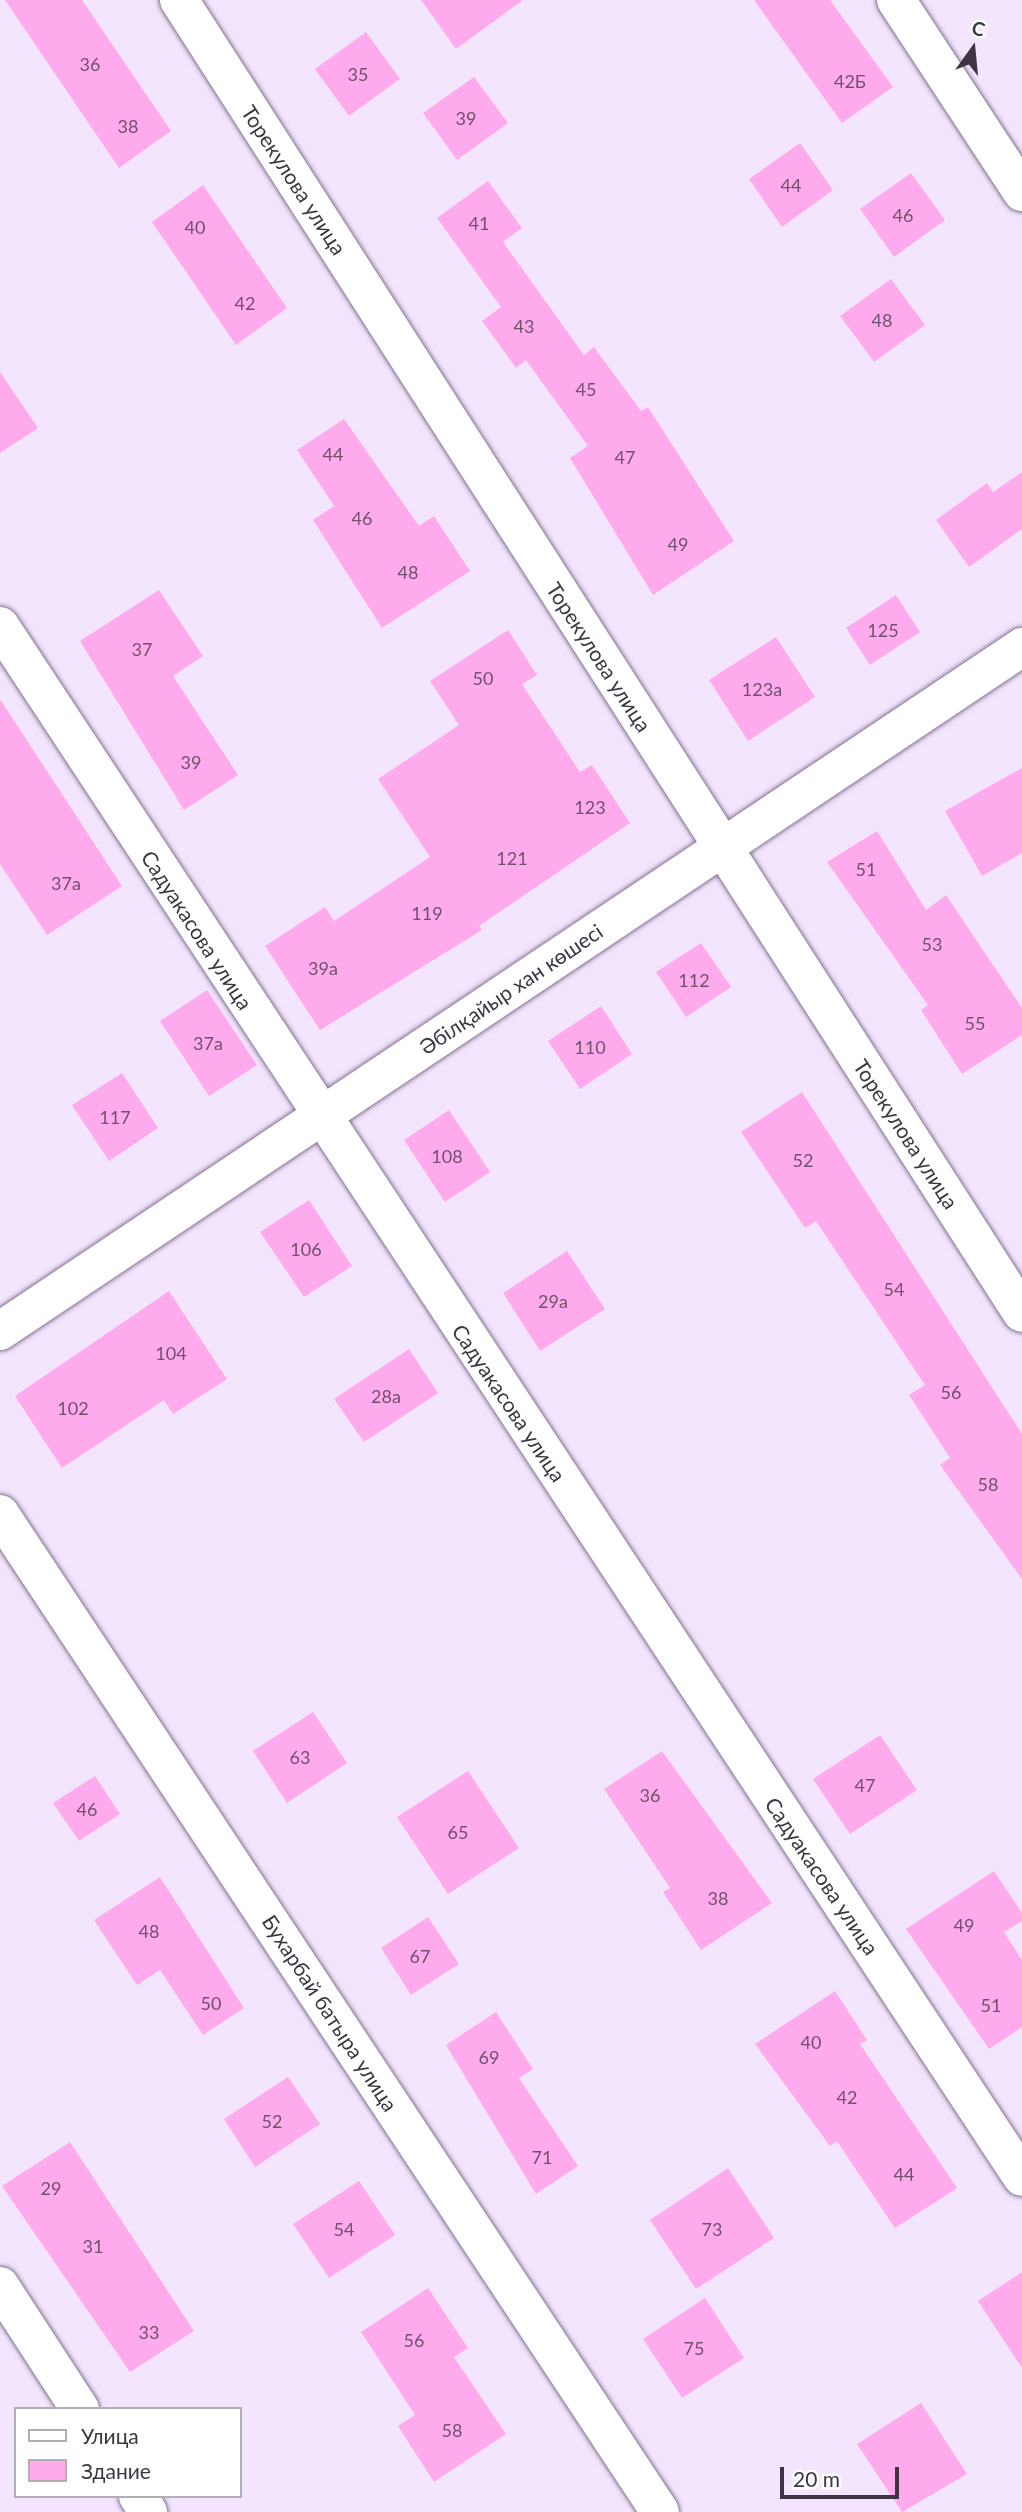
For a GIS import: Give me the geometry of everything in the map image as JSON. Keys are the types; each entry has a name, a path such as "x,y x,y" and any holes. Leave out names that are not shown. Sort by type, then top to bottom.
{"street":[{"name":"Торекулова улица","path":"179,0 721,849 1022,1313"},
{"path":"896,0 1022,192"},
{"name":"Садуакасова улица","path":"0,626 319,1118 1022,2177"},
{"name":"Әбілқайыр хан көшесі","path":"0,1331 1022,647"},
{"name":"Бухарбай батыра улица","path":"0,1514 660,2512"},
{"path":"0,2286 79,2407"}],"building":[{"path":"5,0 82,0 171,131 119,168"},
{"path":"421,0 523,0 456,49"},
{"path":"754,0 830,0 893,87 842,123"},
{"path":"366,32 400,79 349,116 315,69"},
{"path":"474,77 508,123 457,160 423,113"},
{"path":"800,143 833,190 782,227 749,179"},
{"path":"911,173 945,220 894,257 860,209"},
{"path":"488,181 522,228 503,242 584,355 594,347 641,411 648,407 734,541 653,595 570,458 588,446 526,360 516,368 482,321 501,307 437,218"},
{"path":"203,185 287,308 236,345 152,222"},
{"path":"891,279 925,325 874,362 840,316"},
{"path":"0,372 38,428 0,453"},
{"path":"344,419 419,526 434,516 470,571 382,628 313,520 334,506 297,450"},
{"path":"1022,472 1022,529 969,567 936,520 987,483 993,492"},
{"path":"159,590 203,656 173,676 238,775 184,810 80,641"},
{"path":"896,595 920,632 870,665 846,628"},
{"path":"508,630 537,675 522,684 580,772 592,765 630,823 479,926 482,930 320,1030 265,946 325,907 334,921 430,857 378,779 459,725 430,681"},
{"path":"776,637 815,697 748,741 709,680"},
{"path":"0,699 122,886 47,935 0,864"},
{"path":"1022,768 1022,853 982,876 945,811"},
{"path":"877,831 926,910 946,895 1022,1008 1022,1035 962,1074 921,1010 928,1005 827,862"},
{"path":"701,943 731,987 686,1017 656,972"},
{"path":"207,990 257,1065 209,1096 160,1021"},
{"path":"601,1006 632,1054 580,1089 548,1041"},
{"path":"122,1073 158,1128 109,1161 72,1105"},
{"path":"802,1092 1022,1434 1022,1579 940,1465 950,1458 909,1395 925,1385 816,1221 805,1228 741,1132"},
{"path":"449,1110 490,1172 445,1202 404,1140"},
{"path":"309,1200 352,1266 304,1297 260,1232"},
{"path":"567,1251 605,1309 540,1351 503,1293"},
{"path":"169,1291 227,1379 173,1414 164,1400 62,1468 15,1396"},
{"path":"409,1349 438,1393 364,1442 334,1399"},
{"path":"313,1712 347,1763 287,1803 253,1751"},
{"path":"880,1735 917,1790 850,1834 813,1779"},
{"path":"662,1751 772,1903 701,1950 663,1892 670,1888 604,1789"},
{"path":"468,1771 519,1848 448,1894 397,1817"},
{"path":"95,1776 120,1814 79,1841 53,1803"},
{"path":"994,1871 1022,1913 1022,1921 1004,1932 1022,1960 1022,2027 989,2049 906,1929"},
{"path":"160,1877 244,2008 203,2035 160,1970 137,1985 94,1920"},
{"path":"428,1917 459,1964 411,1995 381,1948"},
{"path":"835,1991 867,2040 860,2044 957,2188 895,2228 837,2141 830,2146 755,2044"},
{"path":"496,2012 533,2069 519,2078 578,2166 536,2194 446,2045"},
{"path":"288,2077 320,2124 255,2167 224,2119"},
{"path":"70,2142 194,2331 130,2372 2,2186"},
{"path":"728,2168 774,2238 696,2289 650,2220"},
{"path":"359,2181 395,2235 329,2278 293,2224"},
{"path":"1022,2272 1022,2368 978,2301"},
{"path":"428,2288 468,2348 454,2357 506,2434 434,2482 398,2426 415,2415 361,2332"},
{"path":"705,2298 744,2358 682,2398 643,2339"},
{"path":"921,2403 967,2474 902,2512 857,2444"}]}
